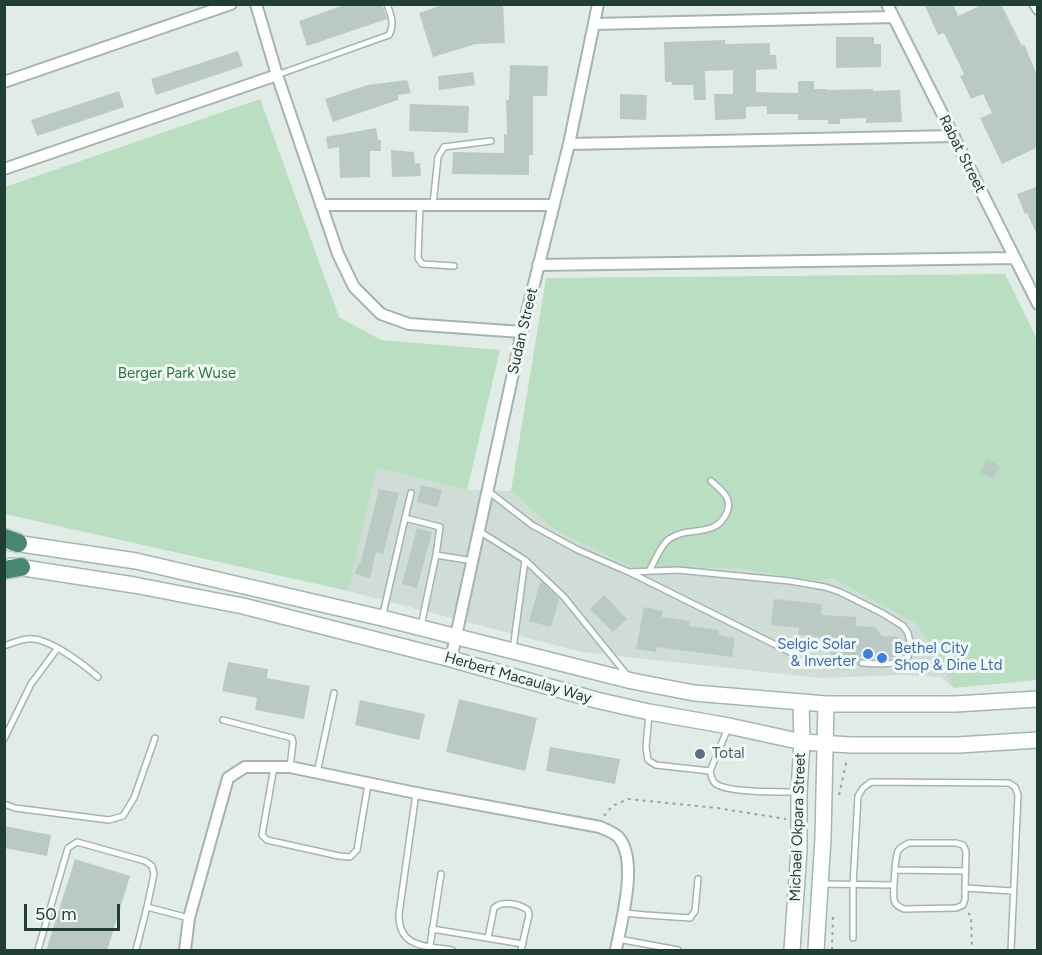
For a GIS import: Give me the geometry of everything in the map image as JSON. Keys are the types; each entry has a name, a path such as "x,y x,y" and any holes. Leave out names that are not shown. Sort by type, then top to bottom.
{"main road":[{"name":"Herbert Macaulay Way","path":"9,541 136,561 382,618 632,681 694,693 826,705 955,704 1038,699"},
{"name":"Herbert Macaulay Way","path":"10,568 134,585 243,606 451,659 596,700 802,742 851,745 958,745 1038,740"},
{"name":"Michael Okpara Street","path":"792,951 799,850 801,703"},
{"name":"Michael Okpara Street","path":"816,951 821,884 826,705"}],"street":[{"path":"4,69 6,81 231,4"},
{"path":"256,4 277,75 321,205 338,254 354,287 381,314 409,324 522,332"},
{"name":"Sudan Street","path":"451,659 522,332 554,205 598,4"},
{"name":"Rabat Street","path":"887,4 1037,302"},
{"path":"1035,4 1038,9"},
{"path":"594,24 893,17"},
{"path":"4,169 277,75"},
{"path":"568,144 954,136"},
{"path":"321,205 554,205"},
{"path":"538,265 1014,258"},
{"path":"185,951 189,918 228,778 246,767 274,766 290,767 600,827 619,837 626,852 628,870 617,945"}],"lane":[{"path":"277,75 389,34 393,28 387,4"},
{"path":"433,205 438,157 444,147 491,141"},
{"path":"420,205 419,261 422,264 454,266"},
{"path":"649,571 665,542 672,537 681,533 714,528 721,523 728,510 729,501 725,493 711,481"},
{"path":"488,491 532,525 578,550 629,572 796,655"},
{"path":"382,618 411,493"},
{"path":"405,518 440,527 421,628"},
{"path":"479,531 525,560 564,597 632,681"},
{"path":"436,555 472,561"},
{"path":"512,651 525,560"},
{"path":"629,572 678,570 779,580 825,587 840,592 882,613 903,626 908,633 910,642 908,657 902,661 862,663"},
{"path":"4,646 29,638 45,642 81,663 98,677"},
{"path":"4,739 31,684 57,649"},
{"path":"317,773 333,693"},
{"path":"649,712 646,747 648,760 656,765 710,771"},
{"path":"223,720 292,738 290,767"},
{"path":"729,726 710,771 714,783 722,788 740,790 799,792"},
{"path":"4,804 15,808 109,820 123,816 134,798 155,738"},
{"path":"274,766 262,835 267,840 339,856 350,857 357,850 368,783"},
{"path":"853,938 858,796 862,788 871,782 1009,783 1015,787 1018,795 1011,951"},
{"path":"417,793 398,926 403,935 413,943 452,951"},
{"path":"38,951 68,848 77,842 145,861 152,866 154,874 136,951"},
{"path":"909,843 963,845 966,851 966,871 965,898 963,905 956,908 904,909 897,906 894,901 897,852 909,843"},
{"path":"896,870 966,871"},
{"path":"430,946 441,874"},
{"path":"623,912 690,918 695,911 699,879"},
{"path":"821,884 894,885"},
{"path":"965,888 1013,891"},
{"path":"432,930 488,938 522,947 528,910 504,903 499,904 494,908 488,938"},
{"path":"147,907 189,918"},
{"path":"617,945 678,951"}],"path":[{"path":"600,827 605,813 612,806 628,799 717,808 799,820"},
{"path":"963,905 971,916 972,951"}],"shaded area":[{"path":"377,468 467,490 511,491 555,530 637,570 735,568 816,581 832,578 917,624 954,688 941,677 901,675 820,678 582,652 348,591"}],"green space":[{"name":"Berger Park Wuse","path":"260,99 339,317 381,340 500,350 467,490 377,468 348,591 5,514 5,187"},
{"path":"1005,274 1037,339 1037,680 954,688 917,624 832,578 816,581 735,568 637,570 555,530 511,491 546,278"}],"building":[{"path":"347,4 382,4 387,19 307,46 299,21"},
{"path":"445,4 503,4 505,43 476,44 433,57 419,13"},
{"path":"924,4 953,4 958,16 984,4 1001,4 1022,46 1024,44 1038,77 1038,147 1002,164 980,118 992,113 983,94 971,99 960,76 964,74 944,33 938,35"},
{"path":"836,37 874,37 874,44 881,44 881,67 836,68"},
{"path":"725,40 725,44 770,43 770,55 776,55 777,69 756,70 756,92 798,93 798,81 814,81 814,89 900,90 902,122 866,123 866,118 840,119 840,124 828,124 828,120 798,120 798,114 767,114 767,106 746,107 746,119 715,120 714,94 733,94 733,70 705,71 706,100 694,100 693,85 672,85 672,82 665,82 664,42"},
{"path":"238,51 243,66 156,95 151,79"},
{"path":"510,65 548,66 547,96 533,96 533,155 529,155 529,175 452,174 453,152 504,153"},
{"path":"473,72 475,85 439,90 438,76"},
{"path":"407,80 411,93 398,95 398,100 333,122 325,99 368,85"},
{"path":"119,91 124,107 37,136 31,120"},
{"path":"620,94 647,95 646,120 620,119"},
{"path":"410,104 469,106 468,133 409,131"},
{"path":"376,128 378,140 381,140 381,151 370,151 370,177 340,178 339,147 328,149 326,137"},
{"path":"391,150 414,152 415,164 420,163 421,176 392,177"},
{"path":"1038,186 1038,237 1017,194"},
{"path":"987,459 1000,466 993,479 980,472"},
{"path":"421,485 442,490 438,507 417,502"},
{"path":"379,489 399,493 383,554 376,552 370,578 355,574 358,564 360,565"},
{"path":"417,528 432,532 417,588 402,584"},
{"path":"540,583 543,583 559,599 551,627 529,621"},
{"path":"604,595 627,619 613,632 590,609"},
{"path":"774,599 822,604 821,615 856,617 856,626 875,627 882,636 895,636 900,639 899,656 886,659 860,657 858,665 850,665 849,670 830,669 832,638 798,635 799,628 771,625"},
{"path":"644,607 663,611 662,617 690,621 689,626 719,630 718,635 735,638 732,657 657,647 656,652 636,649"},
{"path":"228,662 268,669 267,678 310,686 304,719 255,710 257,698 222,691"},
{"path":"459,699 537,718 525,771 446,752"},
{"path":"360,700 425,714 419,740 355,725"},
{"path":"550,747 620,759 615,784 546,771"},
{"path":"4,826 51,835 47,856 4,848"},
{"path":"75,859 130,876 107,951 46,951"}],"place":[{"name":"Selgic Solar & Inverter","path":"868,654"},
{"name":"Bethel City Shop & Dine Ltd","path":"882,658"},
{"name":"Total","path":"700,754"}]}
